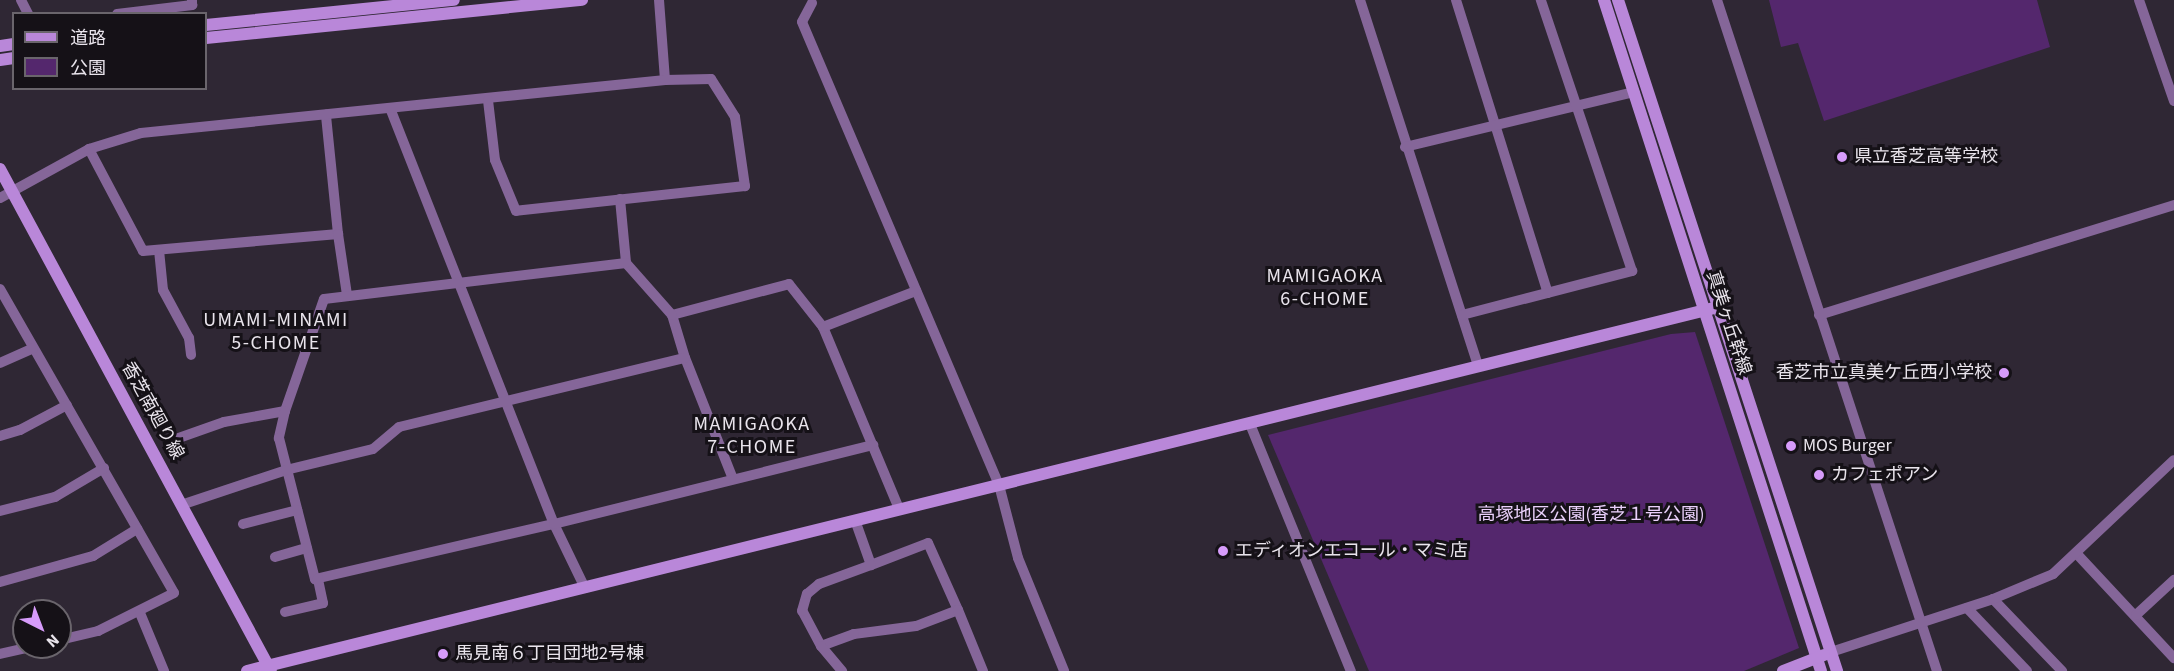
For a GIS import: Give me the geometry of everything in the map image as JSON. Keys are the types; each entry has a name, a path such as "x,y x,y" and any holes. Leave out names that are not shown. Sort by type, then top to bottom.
{"street":[{"path":"134,12 192,5 192,0"},
{"path":"207,25 454,0"},
{"path":"207,38 582,0"},
{"path":"659,0 665,80"},
{"path":"1360,0 1405,147 1478,366"},
{"path":"1456,0 1548,293"},
{"path":"1462,315 1632,271 1541,0"},
{"name":"真美ヶ丘幹線","path":"1604,0 1821,671"},
{"name":"真美ヶ丘幹線","path":"1618,0 1837,671"},
{"path":"1717,0 1937,671"},
{"path":"2139,0 2174,101"},
{"path":"812,3 802,22 999,485 1018,558 1064,671"},
{"path":"0,198 89,149 141,133 488,100 665,80 711,79 735,117 745,186 516,211 495,160 488,100"},
{"path":"1405,147 1634,92"},
{"path":"390,108 507,399 554,524 585,588"},
{"path":"326,115 346,295"},
{"path":"89,149 143,252 338,234"},
{"name":"香芝南廻り線","path":"0,169 14,191 155,458 184,504 270,668"},
{"path":"620,199 626,263 672,315 685,358 734,479"},
{"path":"1819,315 2174,205"},
{"path":"159,250 163,290 189,338 191,355"},
{"path":"285,612 323,603 279,438 285,411 324,299 626,263"},
{"path":"672,315 789,284 823,327 899,509"},
{"path":"0,289 174,593 140,613 98,631 72,637"},
{"path":"823,327 916,291"},
{"path":"247,671 270,668 899,509 1718,307"},
{"path":"0,363 33,348"},
{"path":"184,504 286,470 374,449 399,427 507,399 685,358"},
{"path":"0,436 20,430 66,405"},
{"path":"173,440 192,431 285,411"},
{"path":"1250,424 1351,671"},
{"path":"318,579 554,524 873,445"},
{"path":"1783,671 1920,621 1993,599 2053,574 2174,460"},
{"path":"0,511 55,497 104,468"},
{"path":"243,524 297,510"},
{"path":"855,520 871,565"},
{"path":"0,582 93,556 137,529"},
{"path":"842,671 821,646 802,611 807,594 819,584 928,543 983,671"},
{"path":"275,557 307,548"},
{"path":"2076,553 2174,658"},
{"path":"2136,615 2174,580"},
{"path":"1993,599 2062,671"},
{"path":"1967,608 2027,671"},
{"path":"821,646 854,634 916,626 958,610"},
{"path":"140,613 164,671"}],"green space":[{"path":"1769,0 2037,0 2050,47 1824,121 1798,43 1781,47"},
{"name":"高塚地区公園(香芝１号公園)","path":"1695,332 1799,648 1744,671 1369,671 1268,435 1671,334"}],"place":[{"name":"県立香芝高等学校","path":"1842,157"},
{"name":"香芝市立真美ケ丘西小学校","path":"2004,373"},
{"name":"MOS Burger","path":"1791,446"},
{"name":"カフェポアン","path":"1819,475"},
{"name":"エディオンエコール・マミ店","path":"1223,551"},
{"name":"馬見南６丁目団地2号棟","path":"443,654"}],"district":[{"name":"MAMIGAOKA 6-CHOME","path":"1325,288"},
{"name":"UMAMI-MINAMI 5-CHOME","path":"276,332"},
{"name":"MAMIGAOKA 7-CHOME","path":"752,436"}]}
